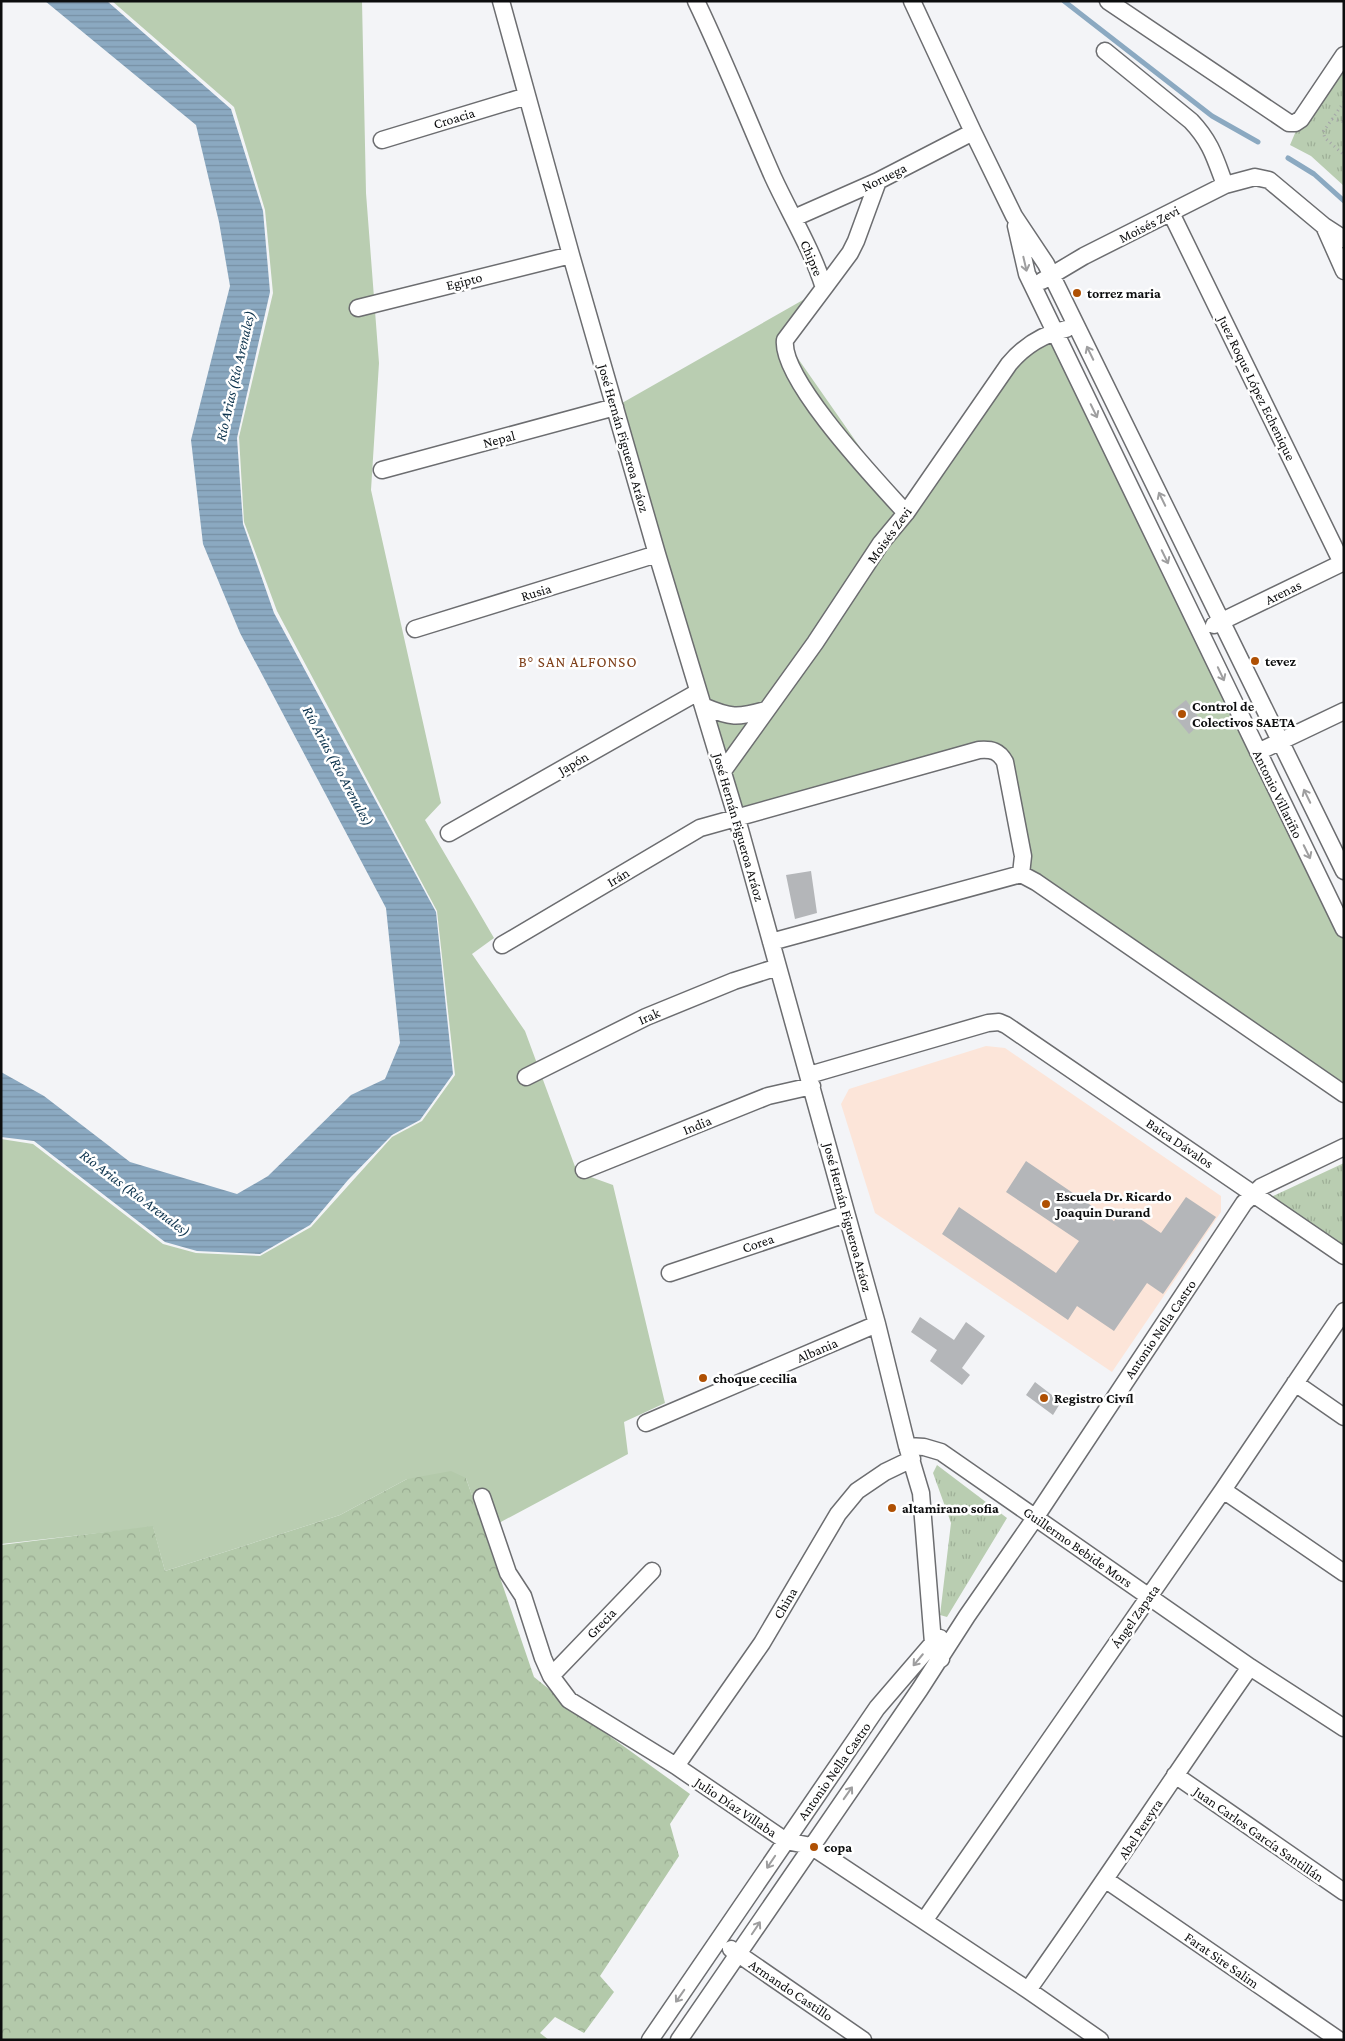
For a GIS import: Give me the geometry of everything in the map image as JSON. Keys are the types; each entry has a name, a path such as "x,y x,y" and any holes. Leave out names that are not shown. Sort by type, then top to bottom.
{"street":[{"name":"José Hernán Figueroa Aráoz","path":"501,1 571,255 657,554 737,819 811,1080 877,1324 921,1493 933,1643 940,1659"},
{"name":"Chipre","path":"696,1 719,49 774,177 816,264 824,288 785,340 784,349 787,357 800,382 828,424 906,513"},
{"path":"912,1 972,132 1014,216"},
{"path":"1108,1 1289,123 1295,123 1301,119 1344,55"},
{"path":"1105,51 1202,133 1210,144 1225,185"},
{"name":"Croacia","path":"382,140 527,96"},
{"name":"Noruega","path":"794,218 878,181 972,132"},
{"name":"Moisés Zevi","path":"1034,286 1051,274 1225,185 1255,177 1269,180 1324,226"},
{"path":"824,288 850,253 878,181"},
{"name":"Juez Roque López Echenique","path":"1171,213 1343,563"},
{"name":"Antonio Villariño","path":"1014,216 1051,274 1344,871"},
{"name":"Antonio Villariño","path":"1014,216 1027,274 1344,929"},
{"path":"1324,226 1344,239"},
{"path":"1324,226 1344,271"},
{"name":"Egipto","path":"358,308 571,255"},
{"name":"Moisés Zevi","path":"723,771 815,643 881,542 906,513 1014,359 1030,344 1055,331 1077,326"},
{"name":"Nepal","path":"382,470 615,407"},
{"name":"Rusia","path":"415,629 657,554"},
{"name":"Arenas","path":"1200,630 1343,563"},
{"path":"700,699 723,714 735,716 766,710"},
{"name":"Japón","path":"449,833 700,699"},
{"path":"1258,752 1344,711"},
{"name":"Irán","path":"502,945 700,828 979,750 990,749 1000,753 1005,762 1023,856 1021,874"},
{"path":"771,942 1021,874 1036,882 1344,1094"},
{"name":"Irak","path":"526,1077 646,1016 734,981 778,967"},
{"name":"India","path":"584,1170 811,1080 988,1023 999,1022 1016,1031"},
{"name":"Baica Dávalos","path":"1016,1031 1344,1256"},
{"path":"1253,1193 1261,1187 1344,1147"},
{"name":"Antonio Nella Castro","path":"679,2040 940,1659 967,1616 1253,1193"},
{"name":"Corea","path":"670,1273 846,1214"},
{"name":"Ángel Zapata","path":"924,1921 1223,1490 1344,1311"},
{"name":"Albania","path":"646,1423 877,1324"},
{"path":"1295,1383 1344,1417"},
{"name":"Guillermo Bebide Mors","path":"909,1452 924,1448 941,1452 1250,1667 1344,1728"},
{"name":"China","path":"676,1766 762,1644 838,1514 857,1491 885,1472 909,1452"},
{"path":"1223,1490 1344,1573"},
{"name":"Julio Díaz Villaba","path":"482,1497 508,1574 523,1596 543,1658 551,1676 569,1700 676,1766 786,1841 811,1846 1028,1990 1093,2038"},
{"name":"Grecia","path":"551,1676 652,1571"},
{"name":"Antonio Nella Castro","path":"650,2040 877,1708 933,1643 967,1616"},
{"name":"Abel Pereyra","path":"1028,1990 1106,1880 1175,1775 1250,1667"},
{"name":"Juan Carlos García Santillán","path":"1175,1775 1344,1892"},
{"name":"Farat Sire Salim","path":"1106,1880 1339,2040"},
{"name":"Armando Castillo","path":"718,1940 864,2040"}],"path":[{"path":"1344,102 1323,132 1325,138 1344,155"},
{"path":"1332,118 1344,122"}],"shaded area":[{"name":"Escuela Dr. Ricardo Joaquin Durand","path":"986,1046 1005,1048 1221,1196 1221,1212 1112,1372 875,1213 841,1104 849,1089"}],"green space":[{"path":"112,1 362,1 366,193 379,363 371,490 441,803 425,820 494,938 472,954 525,1031 577,1172 613,1185 665,1403 624,1422 628,1454 484,1531 466,1478 407,1479 340,1515 165,1571 153,1527 1,1544 1,1139 33,1144 163,1244 196,1253 260,1256 311,1227 392,1137 422,1121 455,1075 437,911 277,611 244,522 239,437 273,293 265,210 234,107"},
{"path":"1344,55 1344,186 1311,156 1290,145 1301,119"},
{"path":"824,288 785,340 906,513 1018,354 1055,331 1344,929 1344,1094 1021,874 1000,753 737,819 615,407"},
{"path":"1344,1163 1344,1246 1271,1197"},
{"path":"937,1465 1007,1518 947,1617 940,1615 951,1523 933,1473"},
{"path":"451,1471 466,1478 534,1677 590,1722 690,1794 670,1824 679,1856 600,1976 614,1992 584,2033 555,2017 540,2033 549,2040 1,2040 1,1545 153,1526 165,1571 340,1515 407,1479"}],"water":[{"name":"Río Arias (Río Arenales)","path":"45,1 107,1 231,109 263,211 270,292 237,438 243,524 274,613 436,912 453,1074 420,1120 392,1135 348,1180 310,1225 260,1254 197,1251 165,1242 34,1141 1,1137 1,1072 44,1096 130,1162 237,1194 268,1176 351,1095 385,1079 400,1043 386,908 240,633 203,544 191,440 230,286 219,222 196,125"}],"building":[{"path":"1186,700 1202,722 1189,734 1171,712"},
{"path":"811,871 817,913 795,919 786,875"},
{"path":"1026,1161 1114,1221 1124,1208 1161,1233 1186,1197 1216,1217 1163,1294 1147,1283 1114,1331 1077,1306 1068,1320 942,1234 959,1207 1056,1273 1079,1241 1006,1192"},
{"path":"920,1317 954,1340 966,1322 985,1336 962,1368 970,1375 962,1385 930,1361 937,1350 911,1332"},
{"name":"Registro Civíl","path":"1035,1382 1061,1402 1053,1415 1026,1395"}],"waterway":[{"path":"1064,1 1212,116 1258,142"},
{"path":"1288,158 1314,174 1344,201"}],"place":[{"name":"torrez maria","path":"1077,293"},
{"name":"tevez","path":"1255,661"},
{"name":"Control de Colectivos SAETA","path":"1182,714"},
{"name":"Escuela Dr. Ricardo Joaquin Durand","path":"1046,1204"},
{"name":"choque cecilia","path":"703,1378"},
{"name":"Registro Civíl","path":"1044,1398"},
{"name":"altamirano sofia","path":"892,1508"},
{"name":"copa","path":"814,1847"}],"district":[{"name":"B° SAN ALFONSO","path":"578,662"}]}
